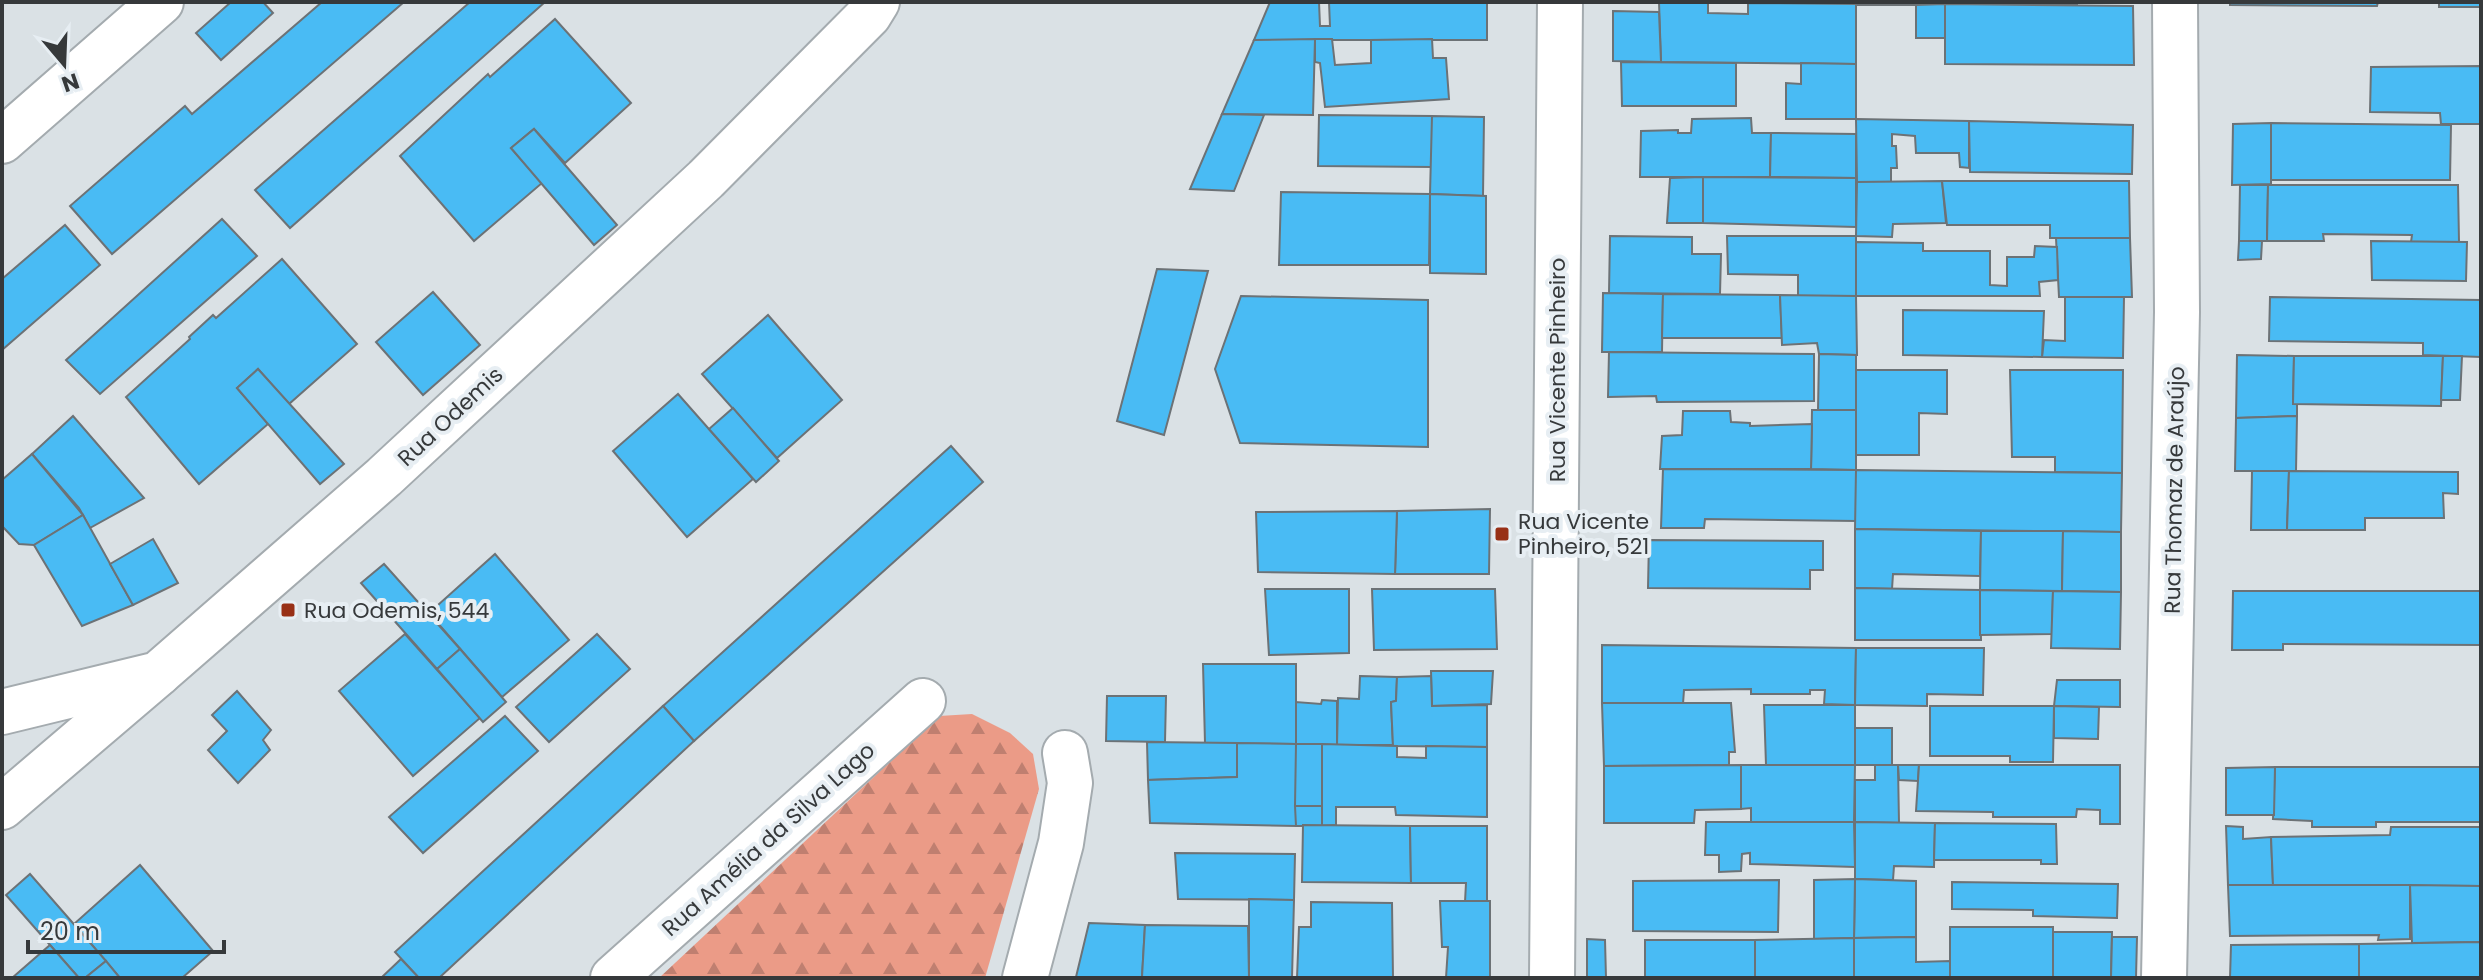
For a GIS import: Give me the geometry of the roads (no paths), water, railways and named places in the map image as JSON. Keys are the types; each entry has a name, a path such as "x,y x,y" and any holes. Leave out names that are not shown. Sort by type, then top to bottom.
{"street":[{"path":"2,141 161,2"},
{"name":"Rua Odemis","path":"2,807 384,477 694,190 869,15 877,2"},
{"name":"Rua Vicente Pinheiro","path":"1552,978 1560,2"},
{"name":"Rua Thomaz de Araújo","path":"2164,978 2177,312 2175,2"},
{"path":"2,712 158,674"},
{"name":"Rua Amélia da Silva Lago","path":"623,975 923,701"},
{"path":"1025,978 1061,843 1070,783 1065,753"}],"place":[{"name":"Rua Vicente Pinheiro, 521","path":"1502,534"},
{"name":"Rua Odemis, 544","path":"288,610"}]}
